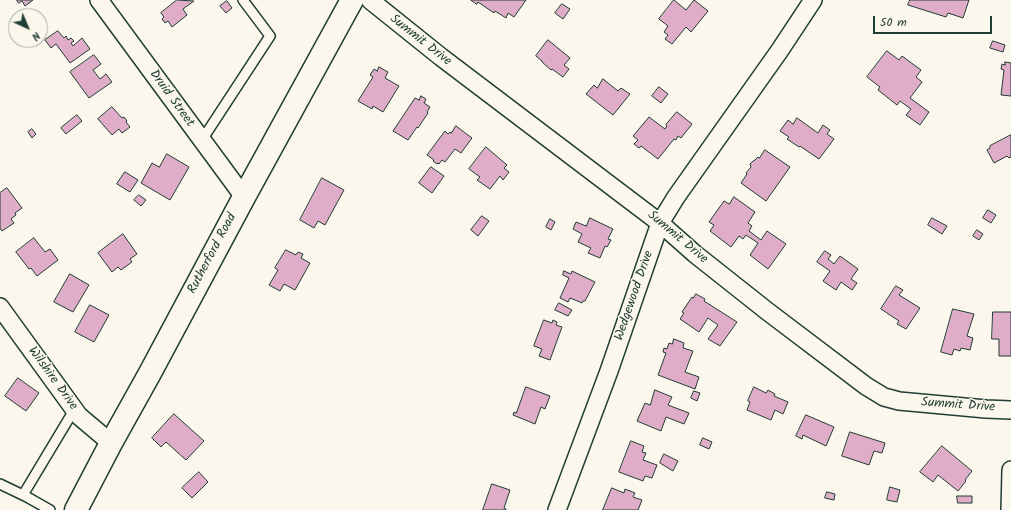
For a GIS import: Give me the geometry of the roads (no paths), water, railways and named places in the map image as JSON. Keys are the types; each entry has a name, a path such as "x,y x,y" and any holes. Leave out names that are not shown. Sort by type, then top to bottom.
{"street":[{"name":"Druid Street","path":"99,0 244,197"},
{"name":"Rutherford Road","path":"76,510 244,197 352,0"},
{"name":"Summit Drive","path":"370,0 441,57 660,223 695,254 767,311 866,386 884,396 899,401 1011,410"},
{"name":"Wedgewood Drive","path":"557,510 660,223 676,196 780,50 812,0"},
{"name":"Wilshire Drive","path":"0,307 74,410 111,443"},
{"path":"1010,510 1011,470"}],"lane":[{"path":"202,140 270,36 243,0"},
{"path":"23,494 74,410"},
{"path":"0,484 23,494 50,510"}]}
